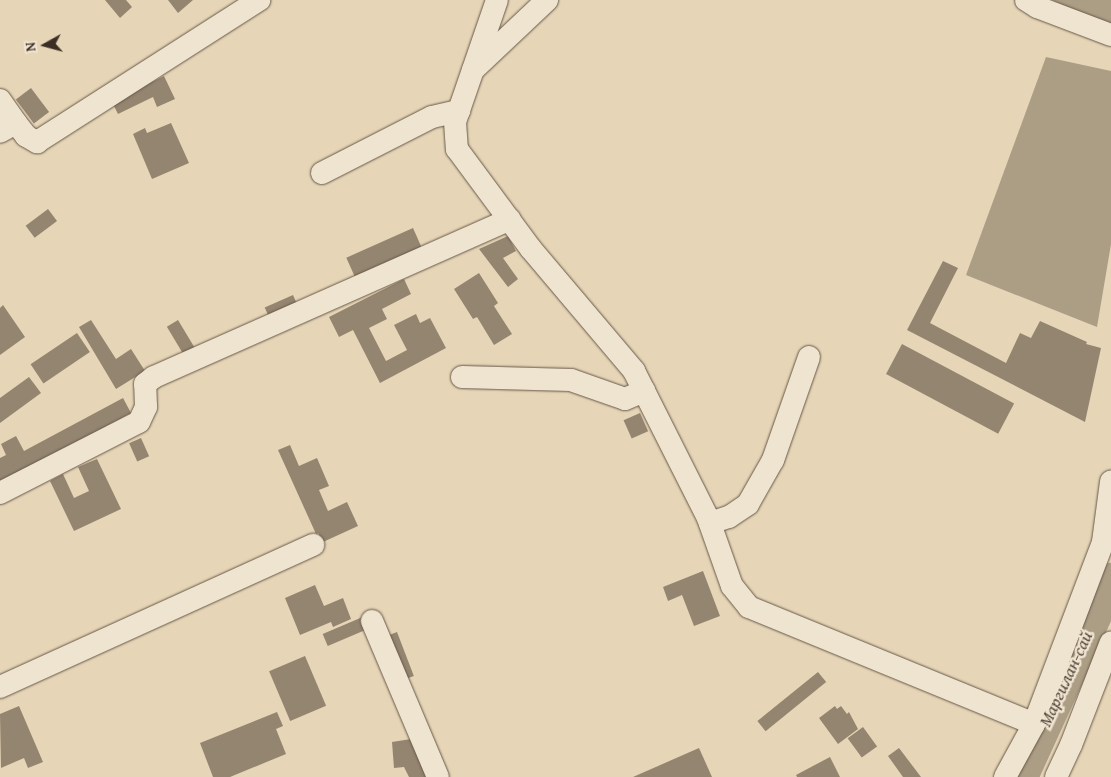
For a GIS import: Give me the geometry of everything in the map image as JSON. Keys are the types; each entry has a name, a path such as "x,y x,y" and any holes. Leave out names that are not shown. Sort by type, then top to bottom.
{"street":[{"path":"0,100 8,128 37,142 259,0"},
{"path":"497,0 455,122 458,149 531,249 634,371 710,523 732,586 749,607 1034,724"},
{"path":"472,71 547,0"},
{"path":"1026,0 1037,7 1111,35"},
{"path":"322,173 432,117 459,111"},
{"path":"0,492 139,422 146,407 145,384 154,377 510,219"},
{"path":"710,523 729,517 748,504 773,460 809,358"},
{"path":"462,377 571,380 624,399 644,391"},
{"path":"1005,777 1034,724 1104,542 1111,482"},
{"path":"0,687 313,545"},
{"path":"372,621 438,777"},
{"path":"1056,777 1071,745 1111,642"}],"shaded area":[{"path":"1052,0 1111,0 1111,27"},
{"path":"1046,57 1111,71 1111,244 1097,327 966,275"}],"building":[{"path":"105,0 126,0 132,7 120,18"},
{"path":"168,0 193,0 178,13"},
{"path":"164,76 175,99 157,107 153,97 118,114 112,102"},
{"path":"31,88 49,112 34,123 16,99"},
{"path":"171,123 189,163 152,179 133,134 145,128 147,133"},
{"path":"48,209 57,221 35,238 26,226"},
{"path":"413,228 423,250 356,280 346,258"},
{"path":"508,236 516,251 503,258 518,279 508,287 479,249"},
{"path":"943,261 958,268 930,323 1006,363 1020,333 1031,338 1040,321 1087,342 1086,344 1101,348 1085,422 907,330"},
{"path":"479,273 498,303 494,306 512,334 494,345 477,317 473,319 454,289"},
{"path":"404,279 411,294 382,309 387,319 369,328 386,361 407,350 394,325 416,314 420,323 430,318 446,348 380,383 353,330 339,337 329,317"},
{"path":"293,295 298,306 270,319 265,308"},
{"path":"3,305 25,337 0,355 0,308"},
{"path":"91,320 116,359 131,349 145,371 116,389 79,327"},
{"path":"178,320 196,350 185,357 167,327"},
{"path":"77,333 90,352 43,383 31,364"},
{"path":"902,344 1014,404 998,434 886,374"},
{"path":"29,377 41,393 0,423 0,398"},
{"path":"123,398 131,413 0,483 0,458 6,455 1,444 16,436 24,451"},
{"path":"640,413 648,431 632,439 624,420"},
{"path":"141,438 149,456 137,462 129,443"},
{"path":"290,445 299,466 317,458 329,486 319,490 328,511 347,502 358,526 323,542 318,533 316,534 278,450"},
{"path":"97,459 121,509 74,531 50,481 63,474 74,498 89,491 78,467"},
{"path":"703,571 720,616 694,626 682,595 668,601 663,587"},
{"path":"315,585 324,606 343,598 351,619 333,627 331,622 300,635 285,598"},
{"path":"365,616 370,628 328,646 323,634"},
{"path":"397,632 414,676 402,681 385,637"},
{"path":"305,656 326,706 290,721 269,671"},
{"path":"818,672 826,682 766,731 757,721"},
{"path":"19,706 43,762 28,768 24,758 1,768 0,714"},
{"path":"835,706 837,709 841,706 847,714 849,712 858,729 838,744 819,718"},
{"path":"277,712 283,726 276,729 286,754 230,777 213,777 200,743"},
{"path":"863,727 877,746 862,758 848,738"},
{"path":"411,739 428,777 409,777 404,767 394,768 392,742"},
{"path":"699,748 712,777 633,777"},
{"path":"899,748 921,777 903,777 888,756"},
{"path":"830,757 840,777 797,777 796,775"}],"waterway":[{"name":"Маргилан-сай","path":"1021,777 1111,580"}]}
